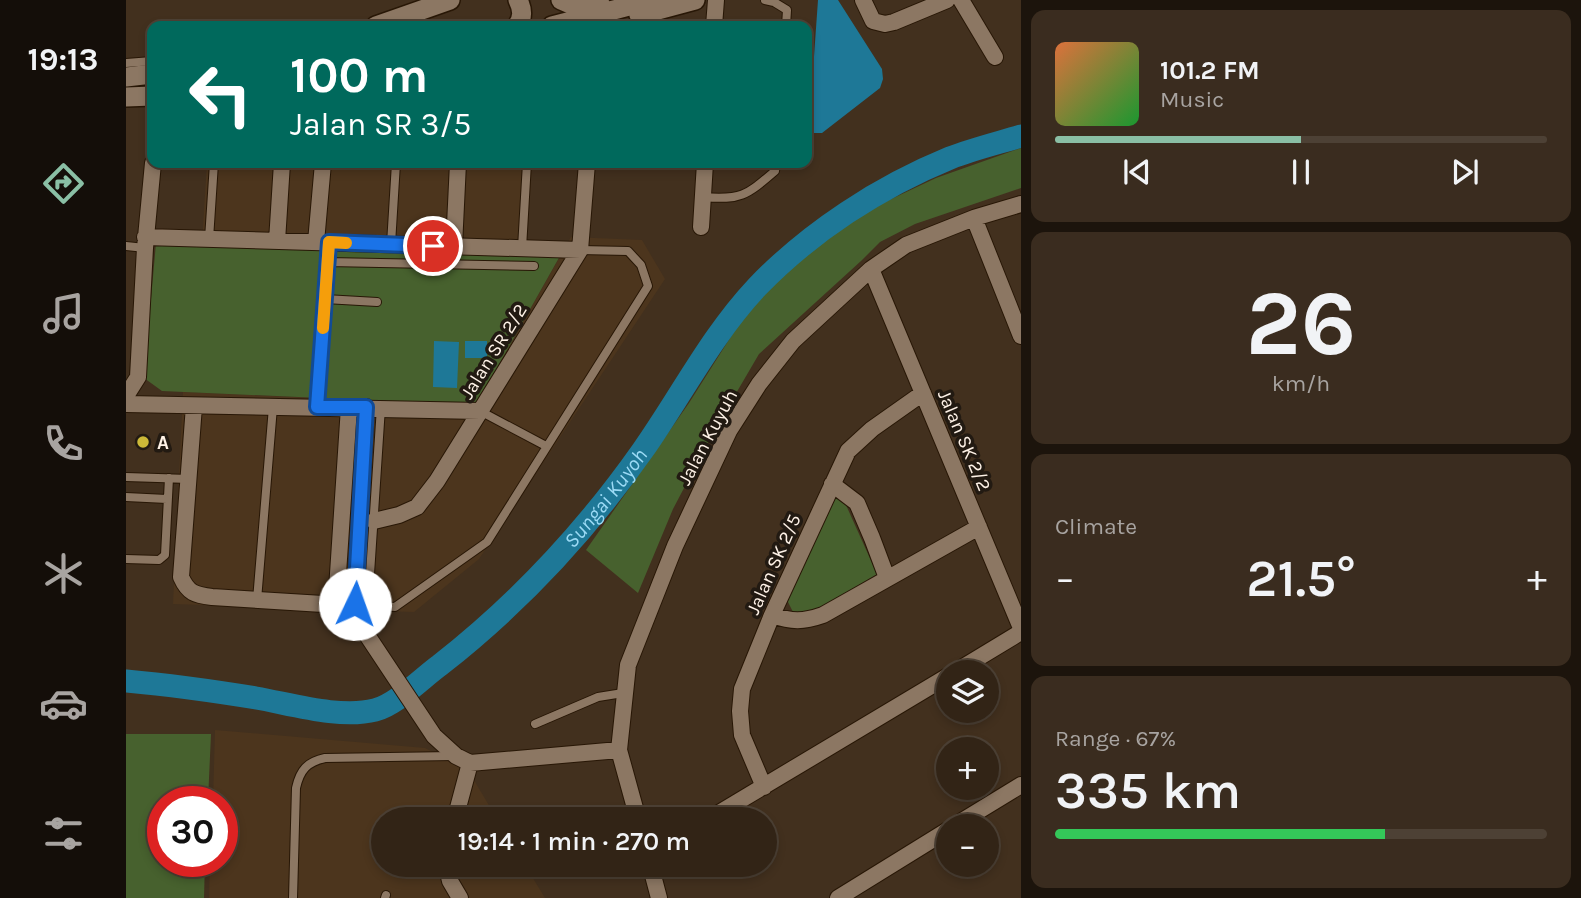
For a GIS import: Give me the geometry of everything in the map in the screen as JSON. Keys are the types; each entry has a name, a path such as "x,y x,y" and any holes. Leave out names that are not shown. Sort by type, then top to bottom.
{"street":[{"path":"390,21 450,0"},
{"path":"518,0 522,8 520,21"},
{"path":"561,0 575,6 620,8"},
{"path":"571,21 652,0"},
{"path":"616,21 695,0"},
{"path":"714,21 716,0"},
{"path":"863,0 873,21 885,24 947,0"},
{"path":"961,0 995,57"},
{"path":"126,76 147,74"},
{"path":"126,97 147,96"},
{"path":"152,168 145,242 138,377 141,388 160,405"},
{"path":"277,241 282,168"},
{"path":"323,168 323,242"},
{"path":"454,246 458,168"},
{"name":"Jalan SR 2/2","path":"374,521 417,507 437,481 580,250 586,168"},
{"path":"701,227 705,168"},
{"name":"Jalan Kuyuh","path":"635,807 620,750 623,693 628,665 675,546 729,431 759,384 793,341 871,269 906,245 974,218 1021,204"},
{"path":"974,218 1021,335"},
{"path":"145,242 209,239 580,250"},
{"name":"Jalan SK 2/2","path":"871,269 1021,630"},
{"path":"126,396 138,377"},
{"name":"Jalan SK 2/5","path":"764,787 742,734 742,689 772,615 848,451 872,429 923,393"},
{"path":"126,404 480,411"},
{"path":"194,406 181,577 189,592 194,595 323,604 332,599 337,589 349,407"},
{"path":"374,407 355,604 363,629 434,736 463,759 620,750"},
{"path":"832,484 857,503 887,579"},
{"path":"772,615 789,621 805,621 823,615 979,527"},
{"path":"974,660 1021,630"},
{"path":"730,807 936,683"},
{"path":"457,807 463,759"},
{"path":"974,814 1021,785"},
{"path":"838,898 936,837"},
{"path":"449,877 460,898"},
{"path":"653,877 659,898"}],"lane":[{"path":"765,0 787,10 786,21"},
{"path":"126,63 147,61"},
{"path":"209,239 214,168"},
{"path":"391,244 396,168"},
{"path":"522,248 527,168"},
{"path":"703,197 731,199 751,192 775,168"},
{"path":"126,246 145,242"},
{"path":"317,407 328,262 323,242"},
{"path":"374,407 374,521 369,589 380,606 395,607 487,542 648,286 641,265 628,251 580,250"},
{"path":"328,262 534,266"},
{"path":"325,299 377,302"},
{"path":"257,600 273,407"},
{"path":"480,411 546,446"},
{"path":"126,477 189,479"},
{"path":"126,559 159,560 165,555 169,478"},
{"path":"126,498 167,499"},
{"path":"535,724 598,697 623,693"},
{"path":"293,898 296,788 305,766 314,760 325,758 463,759"}],"shaded area":[{"path":"207,168 532,168 526,255 202,244"},
{"path":"571,237 642,240 665,279 479,559 414,612 173,604 183,392 476,405"},
{"path":"215,730 425,748 468,770 490,807 371,807 371,877 532,877 545,898 209,898 210,877 238,877 238,786 213,786"}],"green space":[{"path":"1021,148 1021,188 915,224 880,242 759,354 673,509 638,593 586,550 689,403 737,327 777,279 853,217 936,178"},
{"path":"156,243 560,256 476,405 162,391 144,378"},
{"path":"834,493 846,505 877,574 807,616 795,616 785,596"},
{"path":"126,734 211,734 209,786 147,786 147,877 205,877 204,898 126,898"}],"water":[{"path":"818,0 838,0 882,69 883,79 880,88 822,133 812,131 812,85"},
{"path":"434,341 459,342 457,388 433,387"},
{"path":"465,341 487,341 487,358 465,358"}],"waterway":[{"name":"Sungai Kuyoh","path":"126,681 224,693 331,712 375,710 391,703 497,617 574,538 643,450 740,306 778,267 847,213 897,183 950,158 1021,136"}],"slow traffic":[{"path":"323,328 329,242 346,243"}],"place":[{"name":"A","path":"143,442"}],"route":[{"path":"355,604 366,407 317,407 329,242 433,246"}]}
